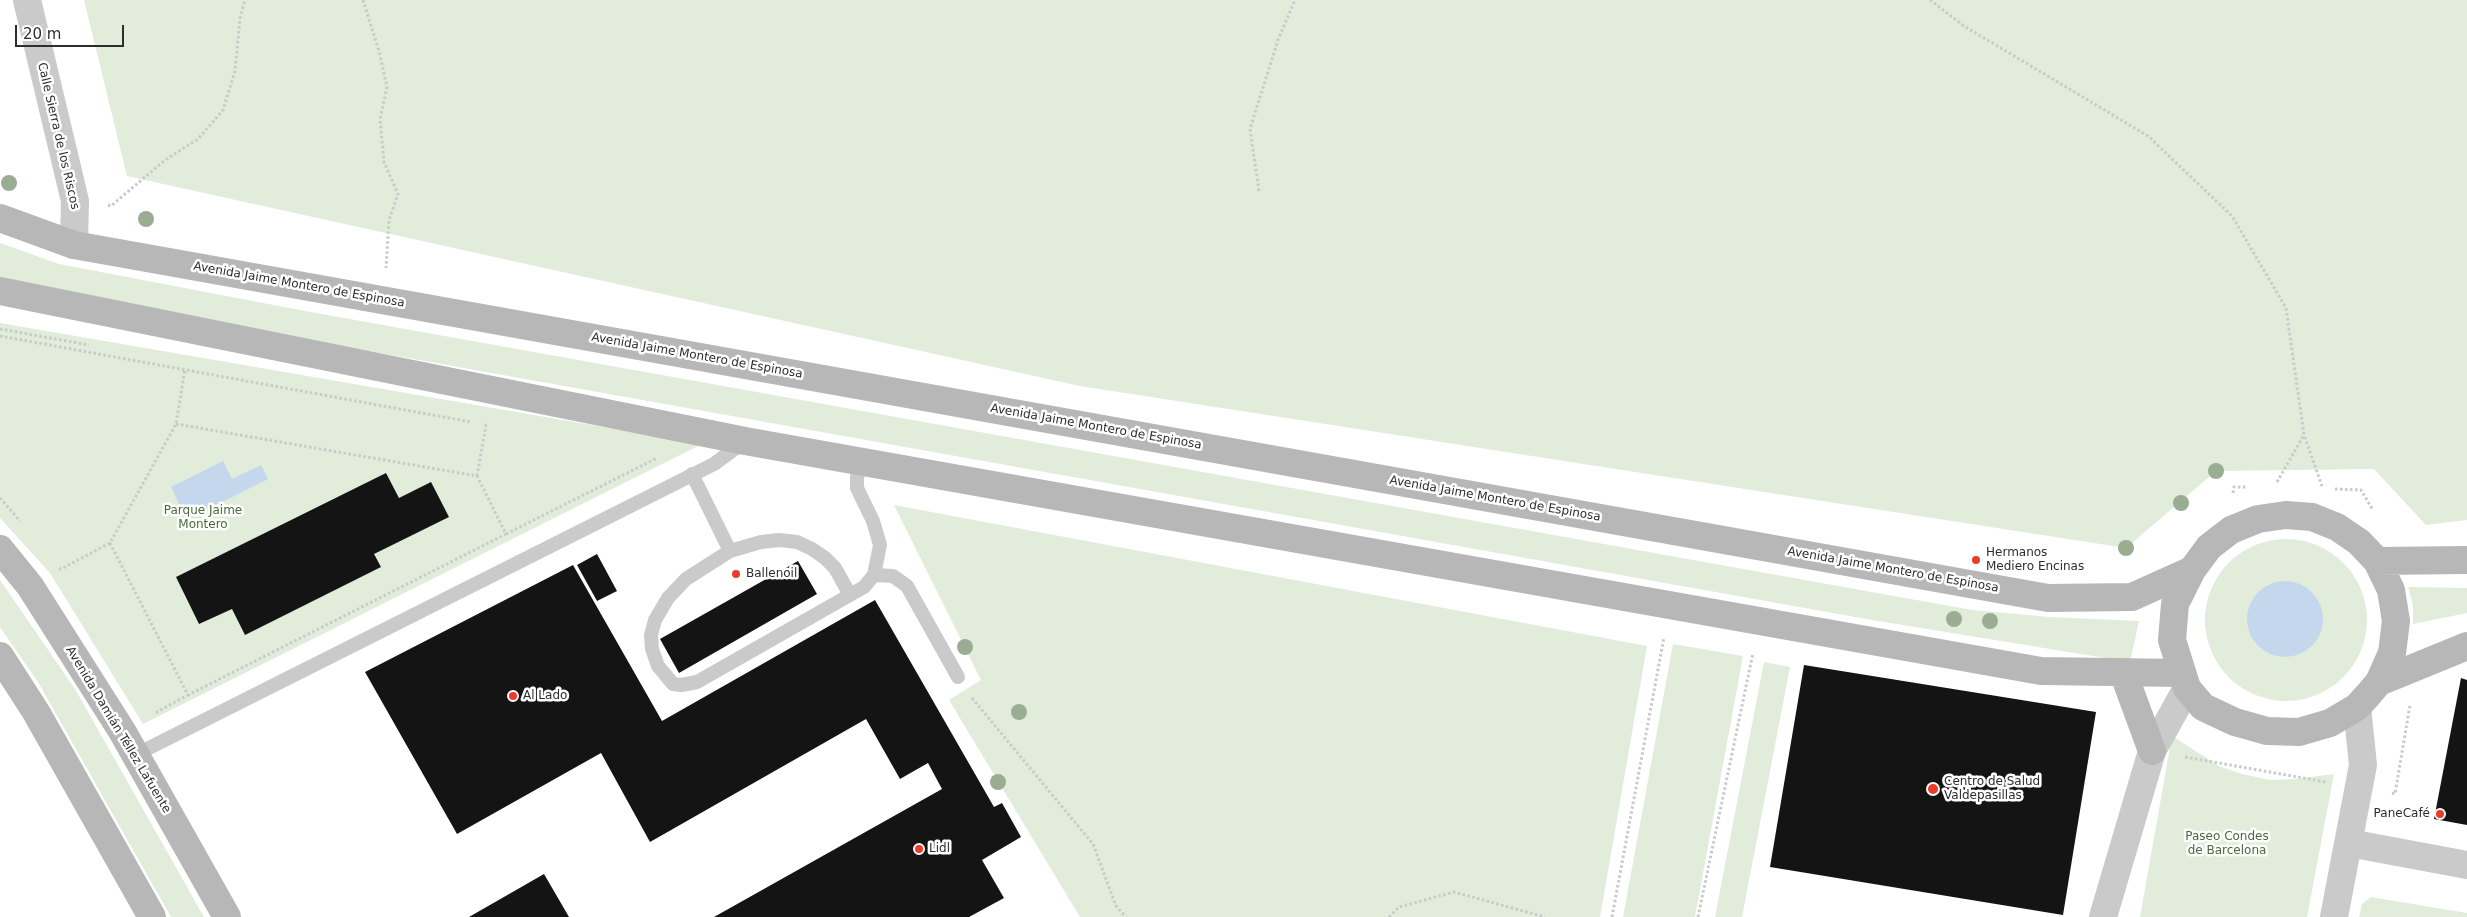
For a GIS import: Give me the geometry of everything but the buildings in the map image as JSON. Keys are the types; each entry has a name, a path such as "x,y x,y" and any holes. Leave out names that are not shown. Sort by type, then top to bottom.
{"main road":[{"name":"Avenida Jaime Montero de Espinosa","path":"0,218 74,244 2048,598 2132,597 2192,570"},
{"path":"0,291 745,442 2042,671 2123,672 2184,681"},
{"path":"2286,515 2312,517 2337,527 2359,542 2377,561 2391,590 2396,621 2392,653 2379,682 2357,707 2330,724 2299,732 2267,731 2236,722 2203,707 2184,681 2172,640 2175,604 2192,570 2209,547 2231,530 2258,519 2286,515"},
{"name":"Avenida Damián Téllez Lafuente","path":"0,549 30,586 135,754 227,917"},
{"path":"2377,561 2467,560"},
{"path":"2379,682 2467,646"},
{"path":"0,656 51,738 152,917"},
{"path":"2123,672 2152,751"}],"street":[{"name":"Calle Sierra de los Riscos","path":"27,0 75,201 74,244"},
{"path":"2103,917 2152,751 2184,681"},
{"path":"2334,917 2364,766 2357,707"},
{"path":"2348,843 2467,865"}],"lane":[{"path":"135,754 714,464 745,442"},
{"path":"850,595 835,568 825,558 797,542 770,541 730,551 686,579 668,598 654,620 651,635 652,649 658,666 673,684 681,685 697,682 850,595 864,587 874,575 880,545 873,521 857,488 857,477 863,462"},
{"path":"692,474 730,551"},
{"path":"874,575 893,576 907,586 958,677"}],"path":[{"path":"75,201 111,206 165,160 198,140 223,110 235,70 240,18 245,0"},
{"path":"363,0 379,51 387,87 380,119 384,162 398,194 390,220 386,276"},
{"path":"1259,191 1250,129 1278,40 1295,0"},
{"path":"1930,0 1964,26 2148,136 2232,216 2286,308 2304,435 2337,527"},
{"path":"0,336 496,427"},
{"path":"61,569 110,543 176,424 185,369"},
{"path":"176,424 477,476"},
{"path":"486,425 477,476 506,534"},
{"path":"2258,519 2304,435"},
{"path":"151,715 657,458 648,456"},
{"path":"0,498 24,527"},
{"path":"110,543 188,695"},
{"path":"55,562 66,577"},
{"path":"1612,917 1670,605"},
{"path":"1698,917 1760,621"},
{"path":"958,677 967,692 1093,844 1116,906 1126,917"},
{"path":"1389,917 1400,907 1454,892 1546,917"}],"green space":[{"path":"84,0 2467,0 2467,520 2426,525 2374,469 2216,471 2126,548 1080,386 127,176"},
{"path":"0,243 59,264 305,311 1972,610 2050,617 2139,621 2130,662 1872,620 0,285"},
{"name":"Parque Jaime Montero","path":"0,323 702,444 143,724 50,573 0,518"},
{"path":"894,505 1647,646 1600,917 1080,917 949,700 981,680"},
{"path":"2294,539 2317,545 2337,557 2349,569 2364,596 2367,620 2364,644 2361,651 2349,671 2337,683 2310,698 2278,701 2255,695 2235,683 2223,671 2208,644 2205,612 2211,589 2223,569 2235,557 2262,542"},
{"path":"0,580 75,689 204,917 171,917 38,682 0,627"},
{"path":"2408,587 2467,588 2467,613 2413,624 2413,605"},
{"path":"1673,644 1743,656 1695,917 1623,917"},
{"path":"1764,662 1790,667 1742,917 1715,917"},
{"name":"Paseo Condes de Barcelona","path":"2172,736 2219,766 2242,774 2270,780 2334,774 2307,917 2140,917"},
{"path":"2371,897 2467,913 2467,917 2359,917 2362,904"}],"water":[{"path":"223,461 232,479 261,465 268,479 187,520 171,487"},
{"path":"2285,581 2299,584 2312,592 2320,605 2323,619 2320,633 2312,646 2299,654 2285,657 2271,654 2258,646 2250,633 2247,619 2250,605 2258,592 2271,584"}],"place":[{"name":"Hermanos Mediero Encinas","path":"1976,560"},
{"name":"Ballenoil","path":"736,574"},
{"name":"Al Lado","path":"513,696"},
{"name":"Centro de Salud Valdepasillas","path":"1933,789"},
{"name":"PaneCafé","path":"2440,814"},
{"name":"Lidl","path":"919,849"}]}
